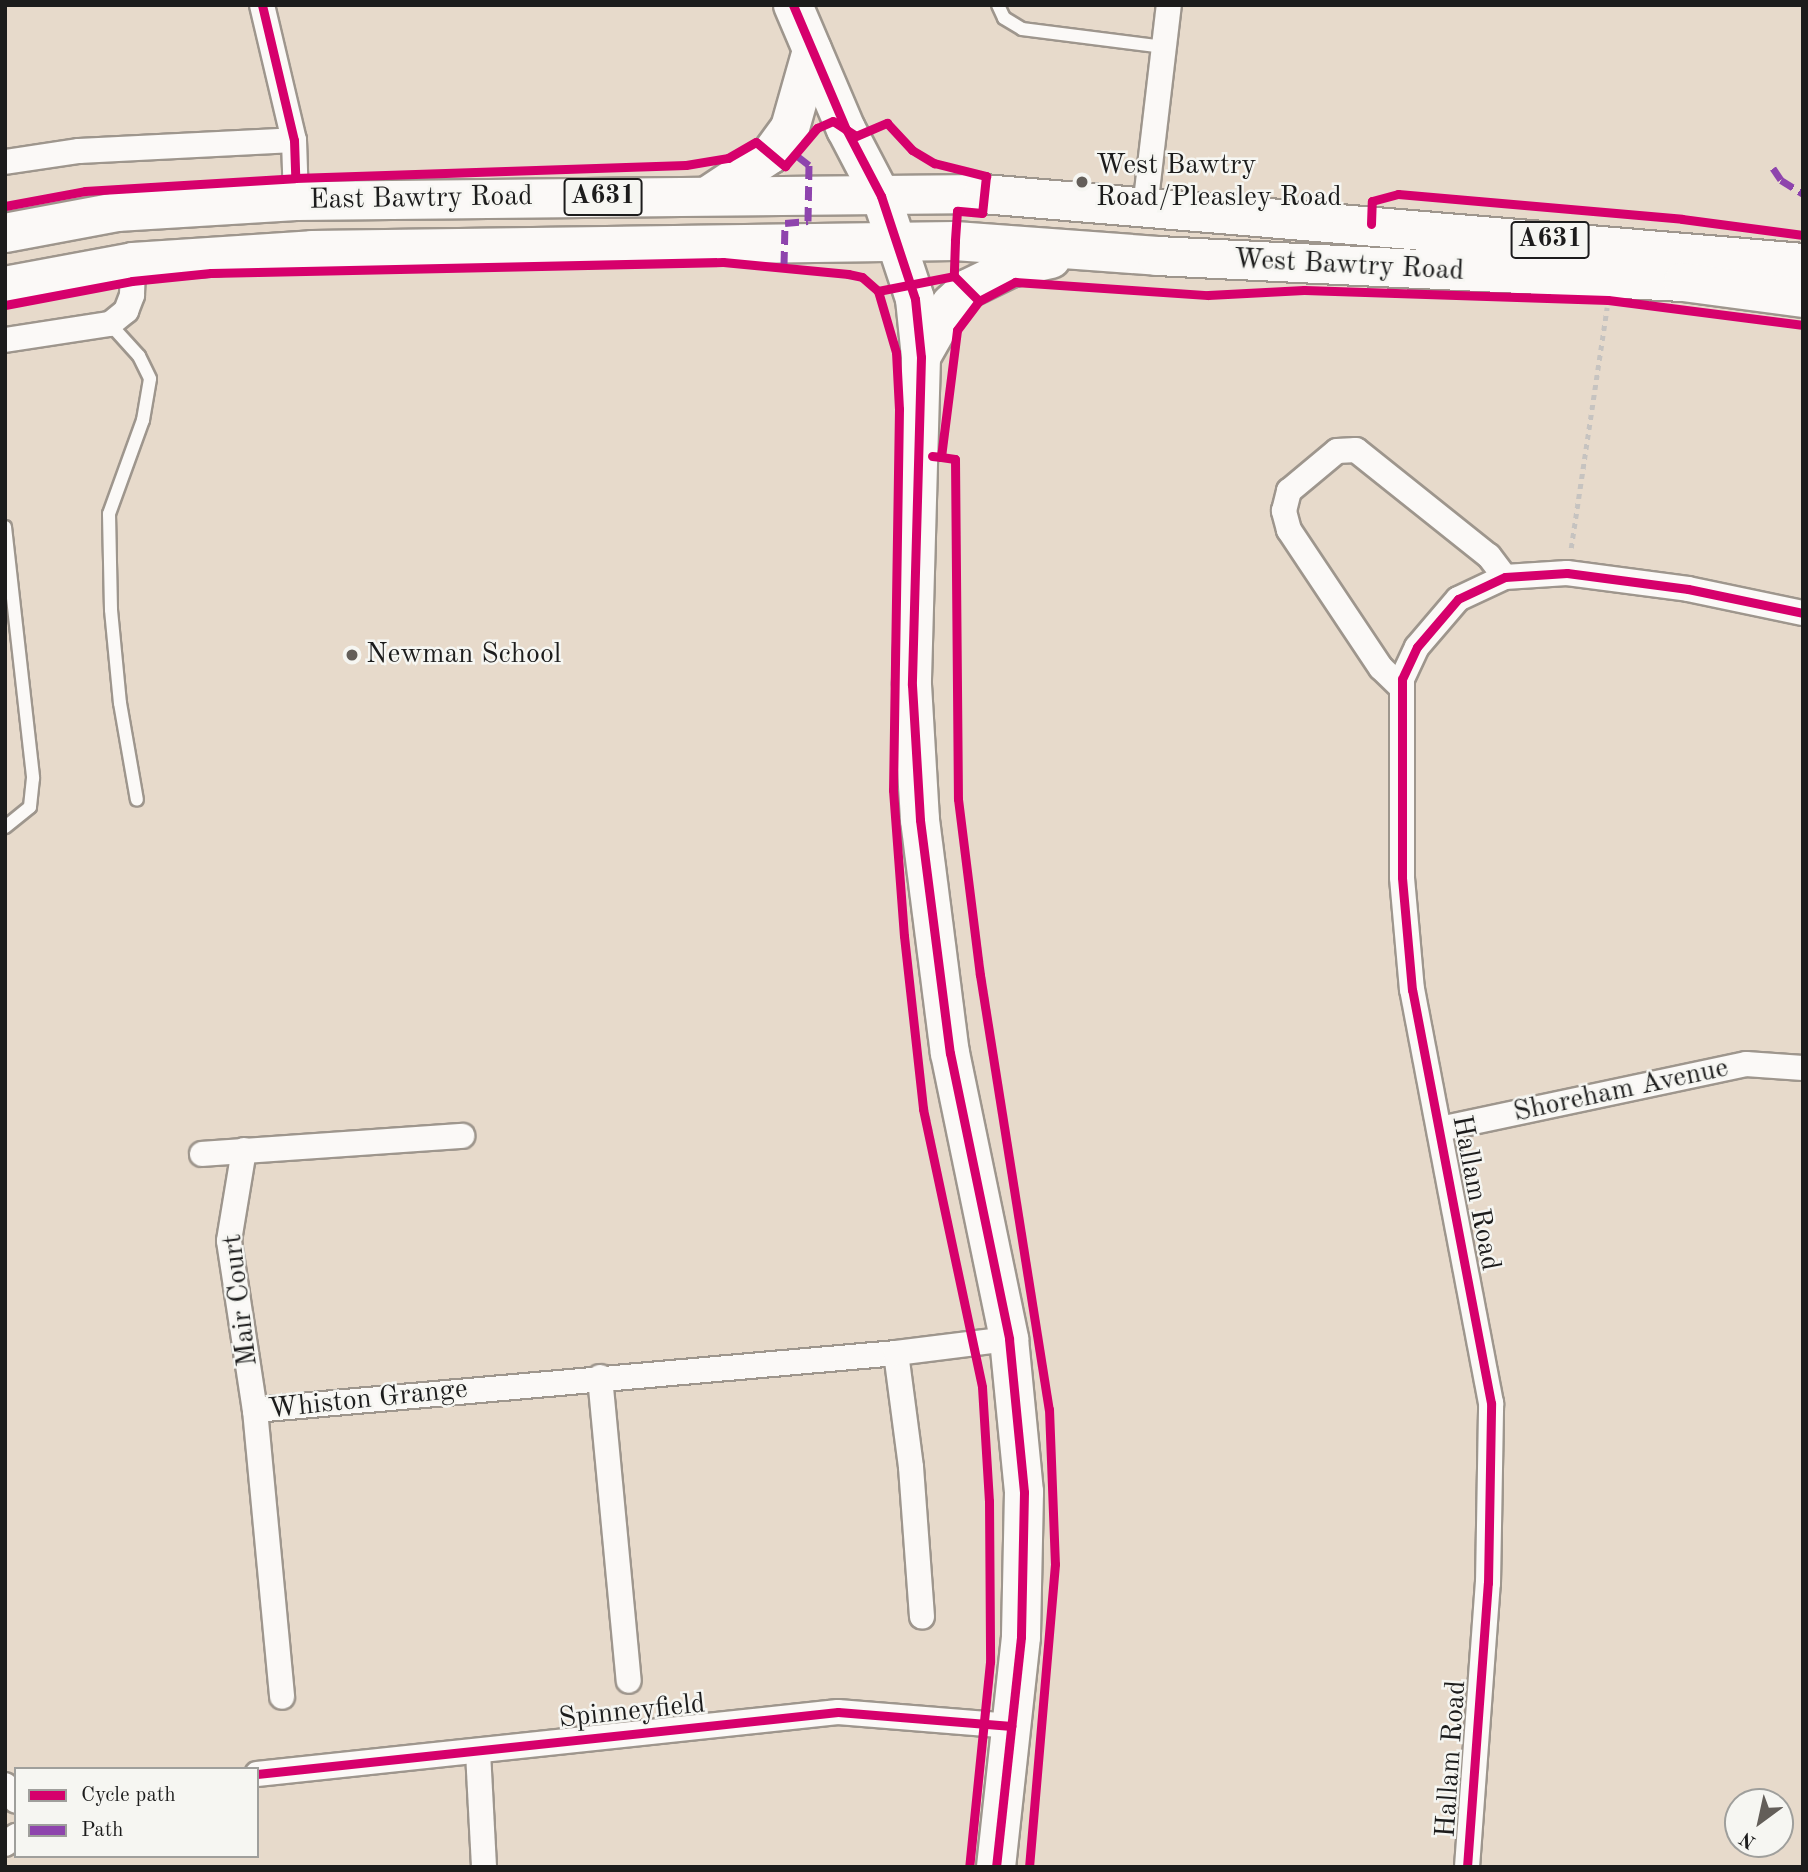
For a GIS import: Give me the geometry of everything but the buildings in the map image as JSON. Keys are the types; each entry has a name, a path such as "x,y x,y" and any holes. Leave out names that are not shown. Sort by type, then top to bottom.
{"main road":[{"path":"793,5 846,129 881,195 912,284 921,357 931,450 912,685 920,820 950,1053 1009,1339 1024,1538 1021,1637 996,1867"},
{"path":"709,195 771,154 790,128 812,50"},
{"name":"West Bawtry Road","path":"881,195 983,194 1803,263"},
{"name":"East Bawtry Road","path":"5,233 117,212 296,201 881,195"},
{"name":"West Bawtry Road","path":"895,241 1683,282 1803,298"},
{"name":"East Bawtry Road","path":"5,286 133,262 312,250 895,241"},
{"path":"921,357 951,304 967,289 1010,268 1084,252"}],"street":[{"path":"262,5 294,140 296,201"},
{"path":"1145,208 1169,5"},
{"path":"5,162 79,150 294,140"},
{"path":"5,340 110,324 127,311 132,295 133,262"},
{"path":"1402,688 1381,668 1289,530 1284,511 1289,491 1336,451 1356,450 1489,556 1505,577 1567,573 1688,589 1803,613"},
{"name":"Hallam Road","path":"1467,1867 1489,1583 1491,1404 1412,990 1402,877 1402,688 1417,647 1436,622 1458,599 1505,577"},
{"name":"Shoreham Avenue","path":"1440,1129 1746,1064 1803,1069"},
{"path":"202,1154 462,1136"},
{"name":"Mair Court","path":"244,1150 229,1241 255,1410"},
{"name":"Whiston Grange","path":"282,1697 255,1410 600,1377 896,1353 1009,1339"},
{"path":"896,1353 911,1468 922,1617"},
{"path":"600,1377 629,1681"},
{"name":"Spinneyfield","path":"259,1774 838,1712 1011,1726"},
{"path":"478,1752 484,1867"}],"lane":[{"path":"998,5 1004,18 1022,29 1164,47"},
{"path":"110,324 139,356 150,379 143,420 109,514 112,624 136,800"},
{"path":"5,527 33,778 30,807 5,827"}],"path":[{"path":"1595,300 1621,302"},
{"path":"1567,573 1608,300"}],"marked path":[{"path":"784,265 785,223 808,221 809,165 795,154"},
{"path":"1773,168 1781,180 1803,194"}],"cycle path":[{"path":"262,5 294,140 295,178"},
{"path":"793,5 846,129 881,196 915,299 921,357 912,685 920,820 950,1053 1009,1339 1024,1492 1021,1637 996,1867"},
{"path":"5,206 85,191 295,178 686,165 728,158 756,142 785,166 817,128 833,121 856,136 887,123 912,150 934,163 986,176 982,213 957,211 955,241 954,276 979,301"},
{"path":"1371,224 1372,201 1398,194 1682,219 1803,235"},
{"path":"5,305 132,281 211,273 723,262 848,274 862,277 878,291 954,276"},
{"path":"932,456 941,457 957,330 979,301 1015,282 1208,295 1304,290 1608,300 1803,325"},
{"path":"878,291 896,352 899,409 893,790 904,936 923,1109 982,1387 989,1501 990,1662 969,1867"},
{"path":"941,457 955,459 958,799 980,975 1049,1409 1055,1564 1029,1867"},
{"path":"1467,1867 1488,1583 1491,1403 1412,990 1402,877 1402,679 1417,647 1458,599 1505,577 1567,573 1688,589 1803,613"},
{"path":"259,1774 838,1712 1011,1726"}],"place":[{"name":"West Bawtry Road/Pleasley Road","path":"1082,182"},
{"name":"Newman School","path":"352,655"}]}
